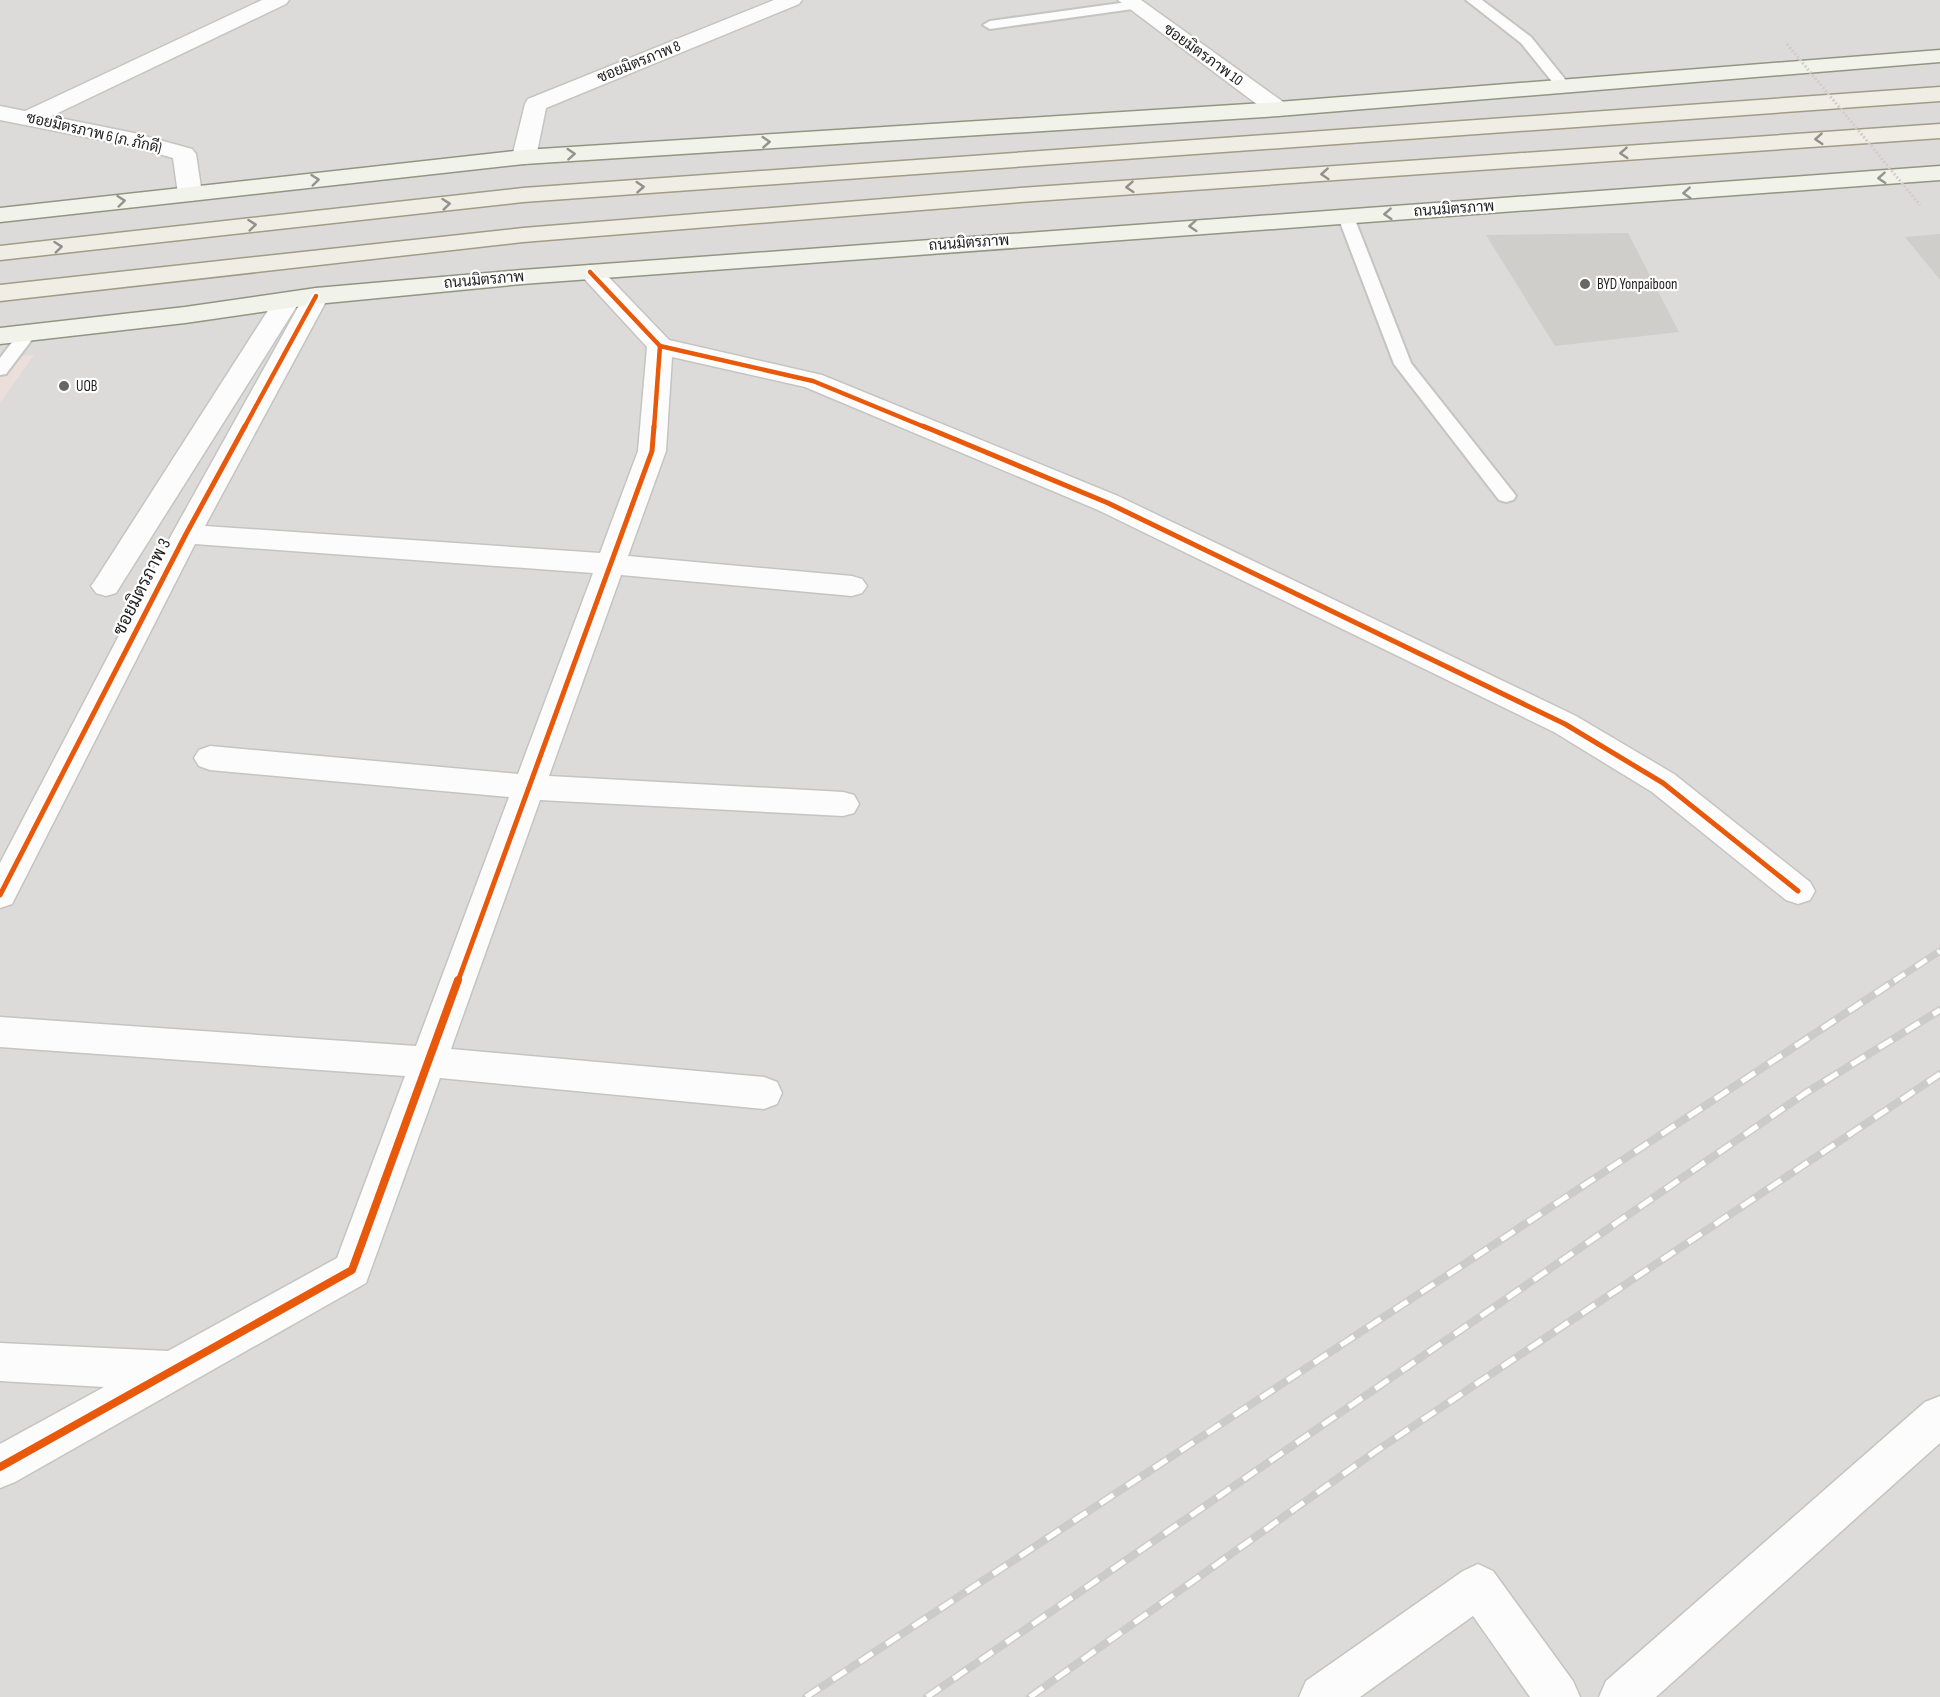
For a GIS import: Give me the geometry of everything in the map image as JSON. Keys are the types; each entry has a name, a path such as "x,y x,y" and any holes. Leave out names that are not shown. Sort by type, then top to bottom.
{"main road":[{"path":"0,215 524,157 1278,110 1940,56"},
{"path":"0,253 523,195 1940,94"},
{"path":"0,294 523,235 1020,195 1940,131"},
{"name":"ถนนมิตรภาพ","path":"0,336 316,296 590,272 1940,173"}],"street":[{"path":"29,118 279,0"},
{"name":"ซอยมิตรภาพ 8","path":"524,157 536,104 792,0"},
{"name":"ซอยมิตรภาพ 10","path":"1131,2 1278,110"},
{"name":"ซอยมิตรภาพ 6 (ภ. ภักดี)","path":"0,113 134,140 184,154 190,194"},
{"path":"590,272 660,346 813,381 1119,509 1565,724 1663,783 1798,891"},
{"name":"ซอยมิตรภาพ 3","path":"0,895 186,534 316,296"},
{"path":"106,586 287,301"},
{"path":"0,1467 352,1270 652,451 660,346"},
{"path":"186,534 610,564 852,586"},
{"path":"210,758 529,787 843,804"},
{"path":"0,1032 428,1062 764,1093"},
{"path":"0,1362 172,1371"},
{"path":"1622,1697 1940,1416"},
{"path":"1322,1697 1478,1586 1557,1697"}],"lane":[{"path":"1473,0 1526,40 1563,86"},
{"path":"990,25 1131,2"},
{"path":"1346,217 1403,363 1506,496"},
{"path":"0,370 28,333"}],"path":[{"path":"1787,44 1920,205"}],"shaded area":[{"path":"0,0 1940,0 1940,1697 0,1697"},
{"path":"34,355 0,403 0,357"}],"building":[{"name":"BYD Yonpaiboon","path":"1628,233 1679,332 1555,346 1486,235"},
{"path":"1940,234 1940,280 1905,237"}],"railway":[{"path":"1894,981 1940,951"},
{"path":"806,1697 1896,980"},
{"path":"927,1697 1804,1094 1940,1010"},
{"path":"1030,1697 1376,1451 1940,1074"}],"cycle path":[{"path":"0,1467 352,1270 652,451 660,346 590,272"},
{"path":"0,895 186,534 316,296"},
{"path":"660,346 813,381 1108,503 1565,724 1663,783 1798,891"}],"place":[{"name":"BYD Yonpaiboon","path":"1585,284"},
{"name":"UOB","path":"64,386"}]}
